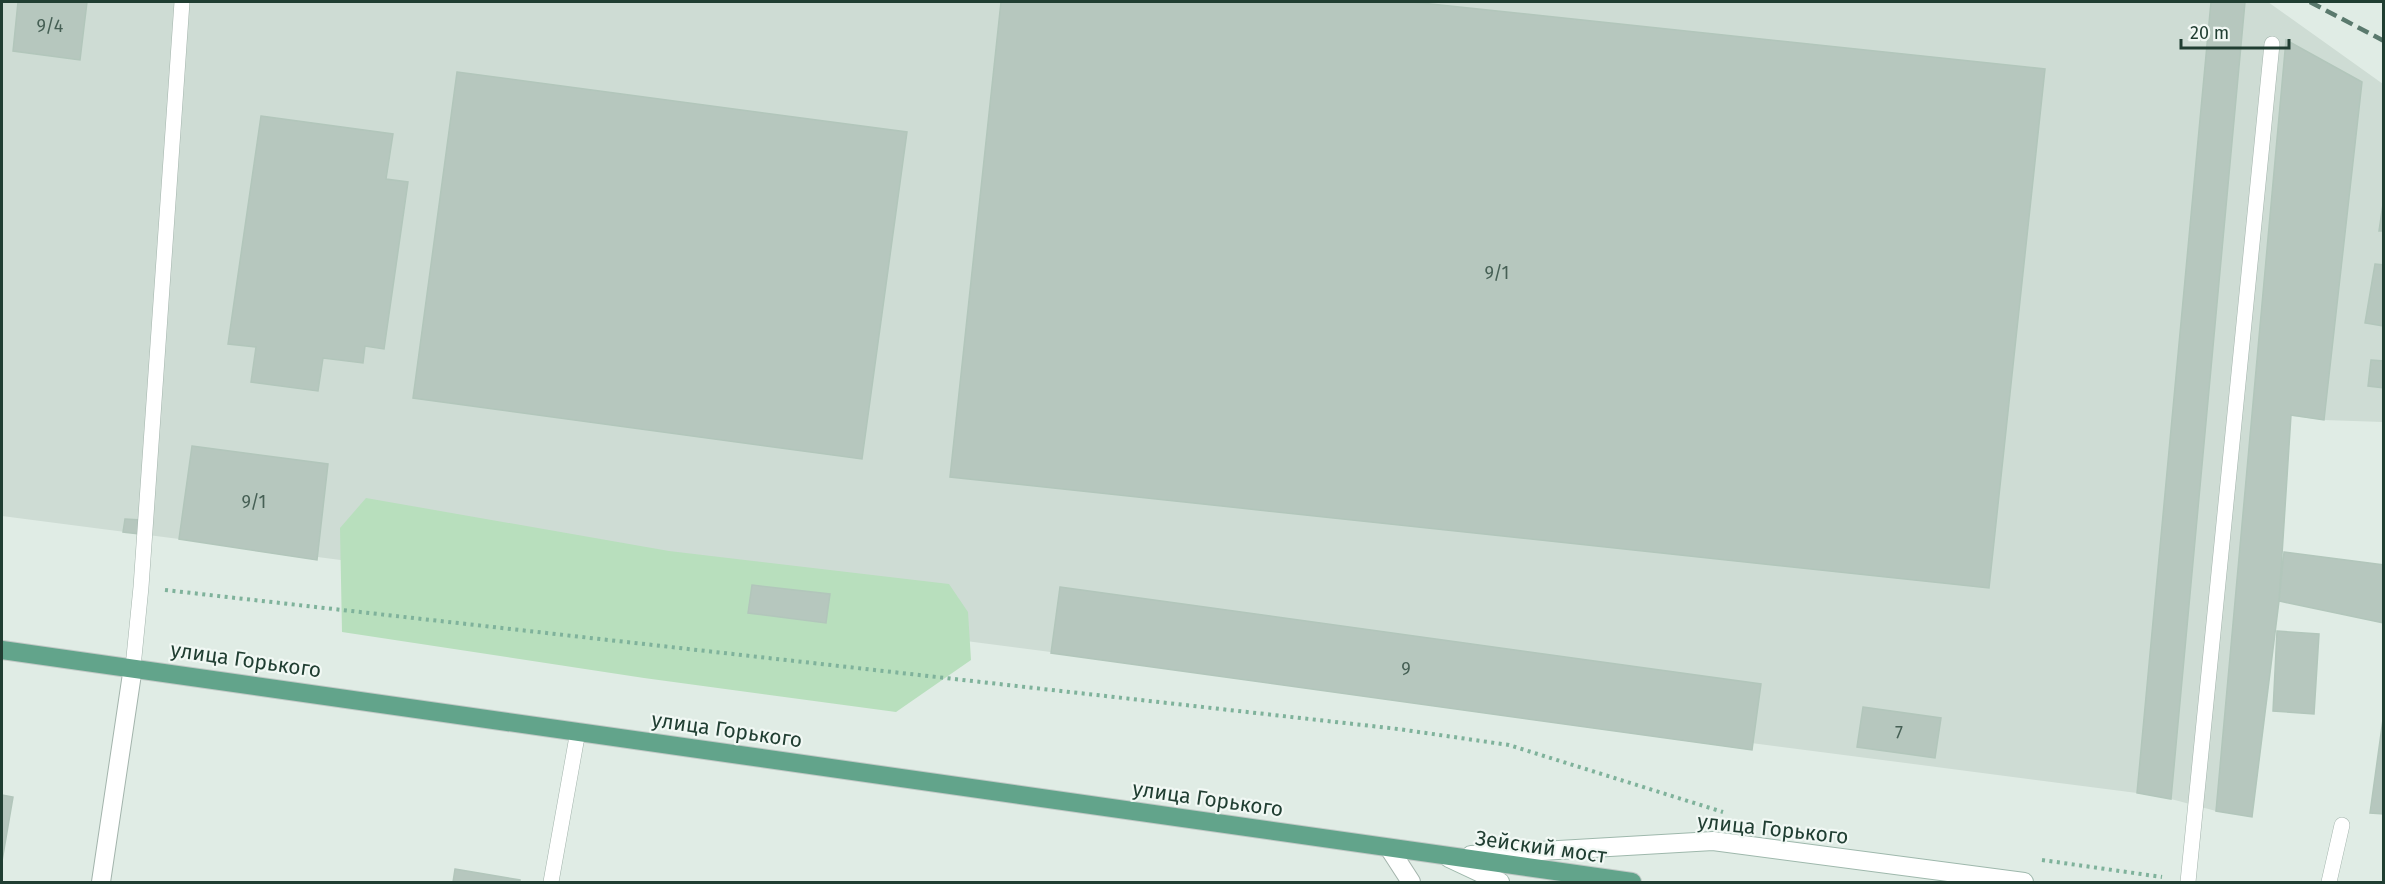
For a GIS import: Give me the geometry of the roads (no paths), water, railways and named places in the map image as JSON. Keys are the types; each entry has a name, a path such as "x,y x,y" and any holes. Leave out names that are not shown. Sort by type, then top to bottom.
{"main road":[{"name":"улица Горького","path":"2,650 1445,856 1713,841 2024,882"},
{"path":"101,882 133,667"},
{"path":"1389,848 1411,882"},
{"name":"улица Горького","path":"1445,856 1500,882"},
{"name":"Зейский мост","path":"1445,856 1632,882"}],"lane":[{"path":"133,667 141,587 182,2"},
{"path":"2188,882 2272,44"},
{"path":"551,882 578,731"},
{"path":"2329,882 2342,825"}],"railway":[{"path":"2310,2 2384,41"}]}
